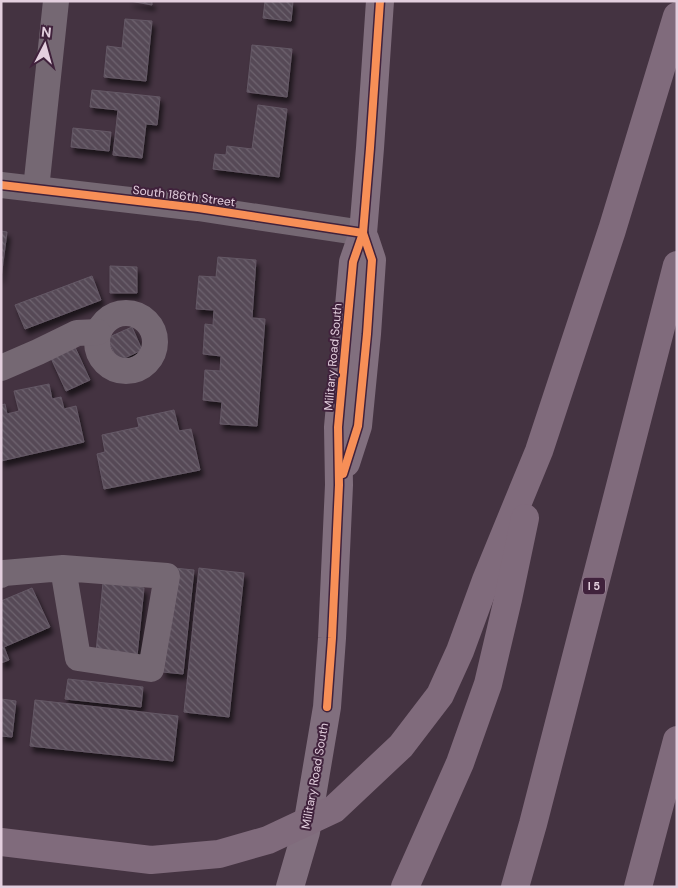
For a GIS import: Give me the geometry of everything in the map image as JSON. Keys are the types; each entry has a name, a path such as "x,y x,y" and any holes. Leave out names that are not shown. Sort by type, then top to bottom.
{"highway":[{"path":"1,842 151,860 219,854 268,840 334,809 401,746 440,694 460,651 486,580 540,451 612,230 677,16"},
{"name":"I 5","path":"515,887 537,809 677,265"},
{"path":"405,887 460,763 488,684 540,451"},
{"path":"638,887 677,740"}],"main road":[{"name":"Military Road South","path":"290,887 306,832 326,707 332,638 339,484 358,426 372,260 363,233 380,1"}],"street":[{"path":"36,189 56,1"},
{"name":"South 186th Street","path":"1,185 198,208 363,233"},
{"path":"1,368 77,333 98,332"},
{"path":"1,575 4,573 63,568 167,576 151,669 78,658 63,568"}],"building":[{"path":"130,1 152,1 152,5"},
{"path":"265,1 293,1 291,21 263,18"},
{"path":"125,19 152,21 146,81 104,77 107,46 122,48"},
{"path":"252,45 292,49 287,97 247,92"},
{"path":"92,90 160,97 157,125 146,124 142,158 113,155 118,110 90,107"},
{"path":"258,105 287,109 279,177 213,169 215,154 226,155 227,146 252,149"},
{"path":"73,128 111,132 109,151 71,147"},
{"path":"1,231 7,232 1,278"},
{"path":"218,257 256,260 252,318 265,319 257,426 220,424 222,402 203,400 205,370 220,371 221,356 203,354 205,324 213,325 214,310 196,309 199,276 216,277"},
{"path":"110,266 137,267 137,293 110,293"},
{"path":"92,276 101,300 25,329 15,305"},
{"path":"132,327 142,350 118,361 107,338"},
{"path":"74,345 90,380 66,391 50,356"},
{"path":"49,384 52,399 61,397 64,409 76,406 84,442 1,461 1,405 5,404 7,414 19,411 14,391"},
{"path":"174,410 179,431 191,429 200,470 104,489 97,454 105,452 102,435 139,427 137,418"},
{"path":"174,568 194,570 183,674 163,672"},
{"path":"199,568 244,573 229,717 184,712"},
{"path":"103,583 144,588 137,656 96,652"},
{"path":"32,588 50,627 4,647 9,660 1,663 1,601"},
{"path":"68,679 143,687 141,707 65,699"},
{"path":"1,699 16,701 12,737 1,736"},
{"path":"35,700 178,716 173,761 30,746"}],"cycle path":[{"path":"327,707 339,485 338,427 353,262 363,233 380,1"},
{"path":"1,185 198,208 363,233"},
{"path":"343,474 358,426 367,334 372,260 363,233"}]}
